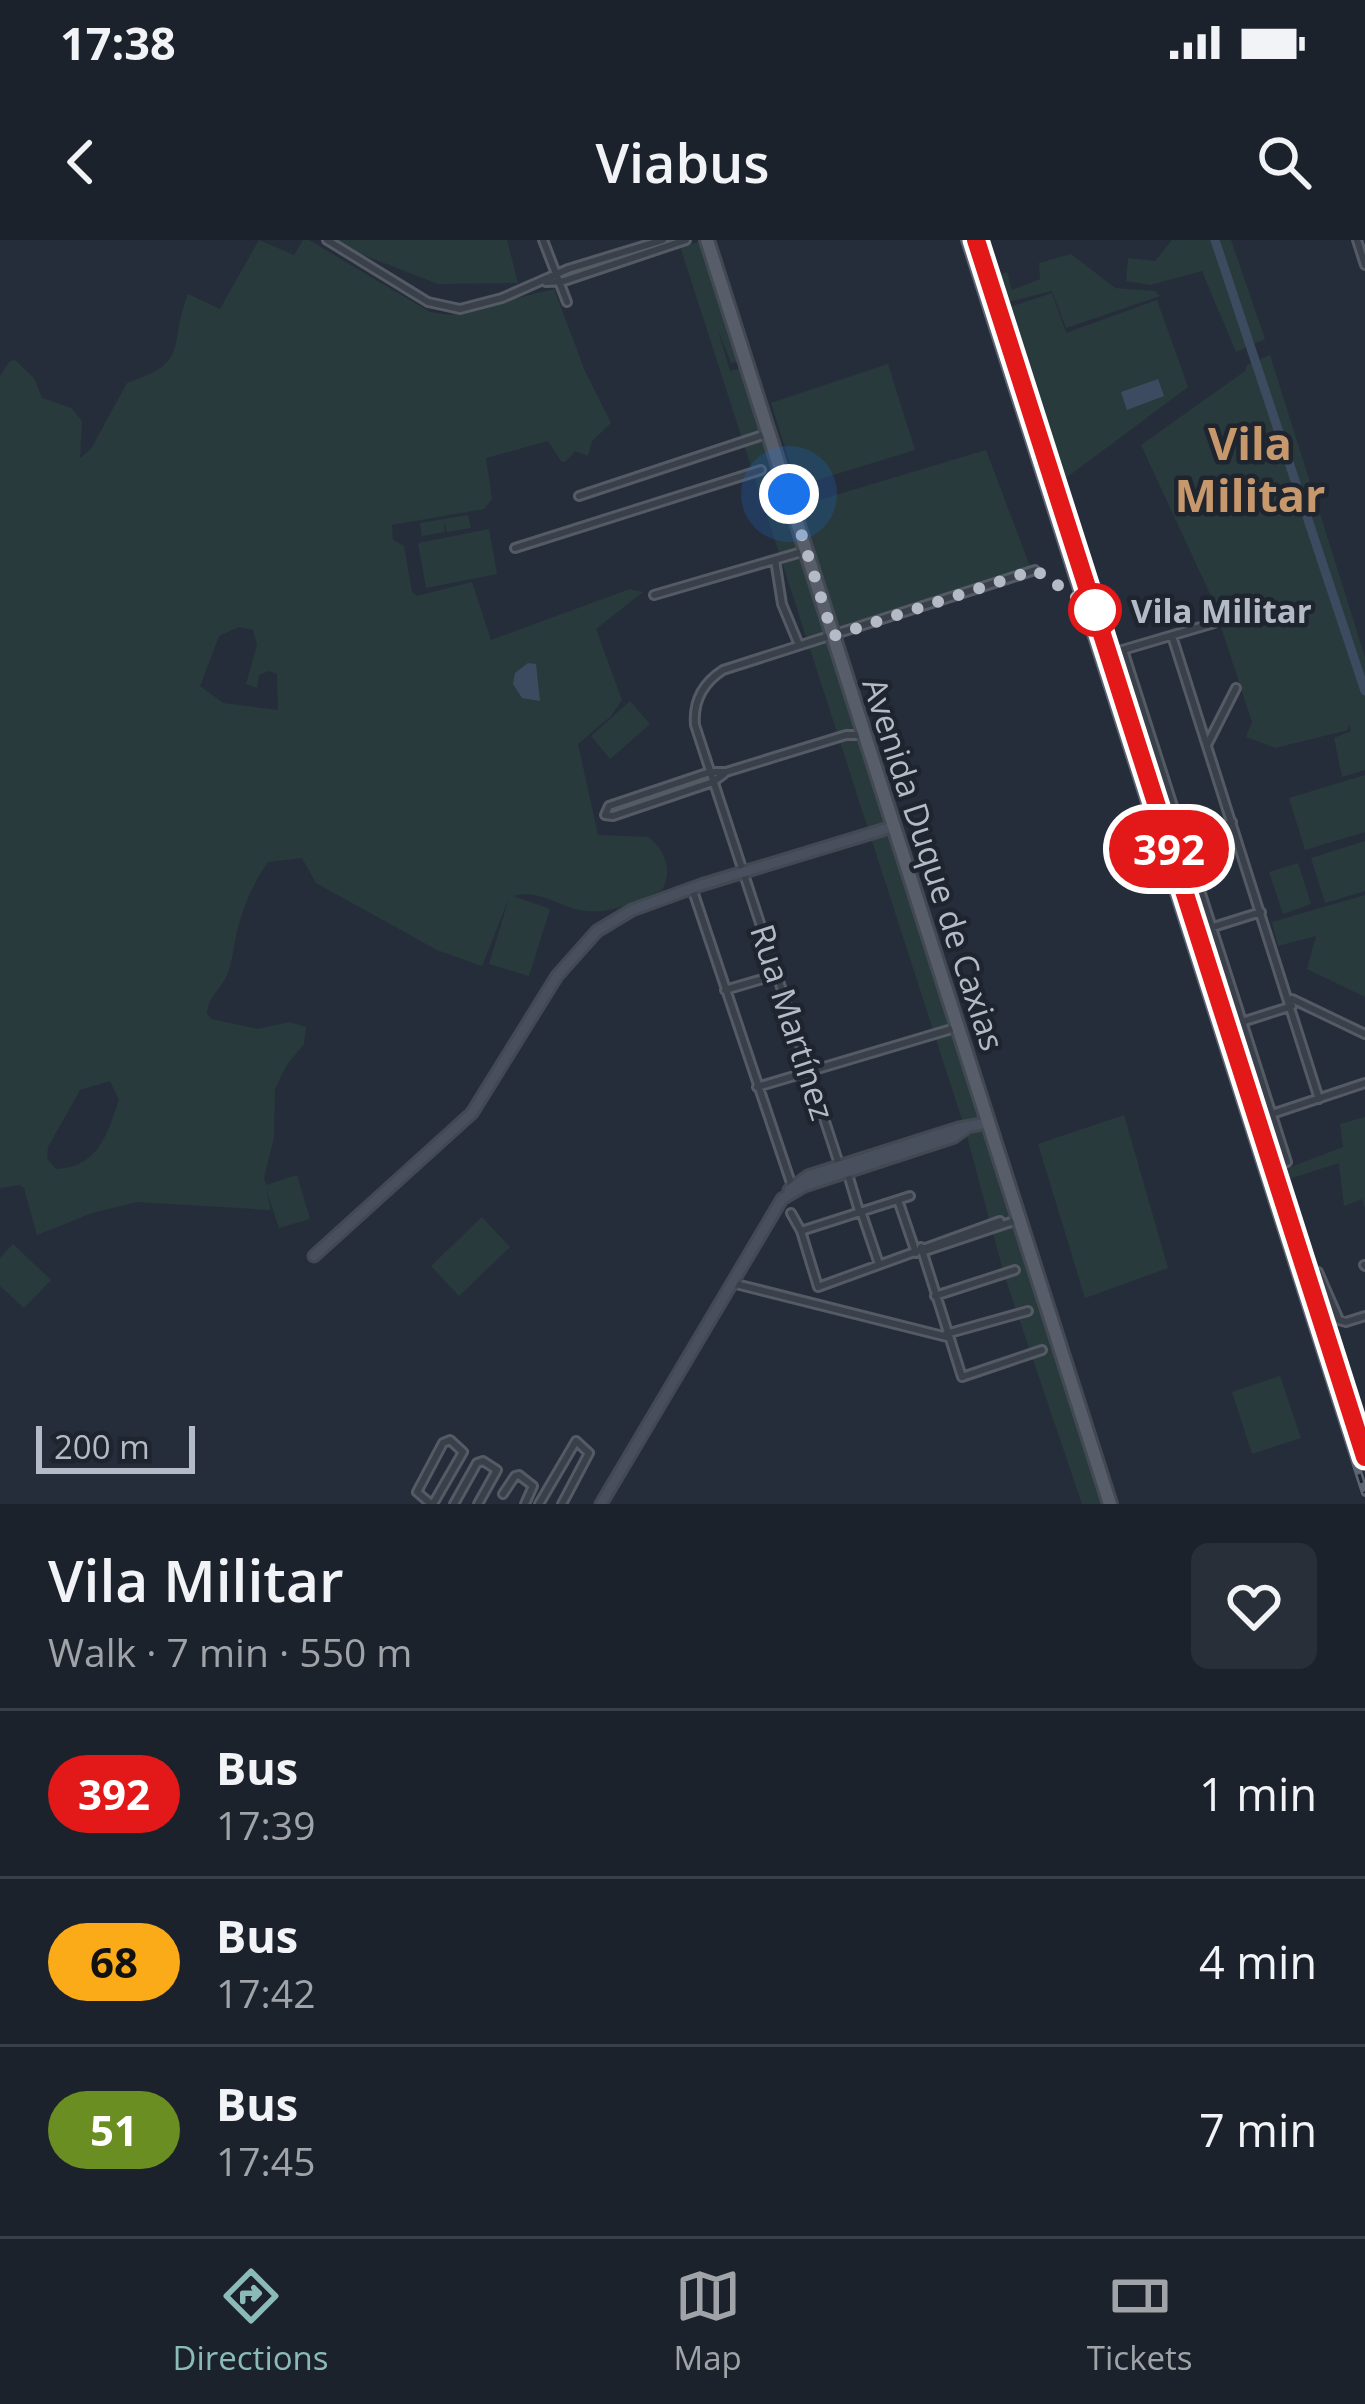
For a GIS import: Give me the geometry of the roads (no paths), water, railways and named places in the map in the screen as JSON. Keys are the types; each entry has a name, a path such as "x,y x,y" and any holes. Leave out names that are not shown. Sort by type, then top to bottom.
{"main road":[{"name":"Avenida Duque de Caxias","path":"707,240 1110,1504"}],"street":[{"path":"327,240 436,306 460,309 686,240"},
{"path":"543,240 567,302"},
{"path":"620,258 662,240"},
{"path":"976,240 1365,1457"},
{"path":"1357,240 1365,265"},
{"path":"579,496 770,433"},
{"path":"514,548 761,470"},
{"path":"654,595 805,551"},
{"path":"775,560 782,604 799,645 1035,570"},
{"path":"1108,654 1214,623"},
{"path":"1172,636 1319,1099"},
{"name":"Rua Martínez","path":"799,645 710,678 698,698 695,725 808,1073 879,1265"},
{"path":"1123,650 1287,1162 1273,1168"},
{"path":"1207,746 1236,688"},
{"path":"726,772 713,782 614,816 605,814 609,806 710,772 726,772 862,730"},
{"path":"658,789 661,800"},
{"path":"1170,850 1232,823"},
{"path":"314,1256 472,1113 557,976 587,941 632,910 892,827"},
{"path":"692,888 789,1193"},
{"path":"1210,928 1261,912"},
{"path":"725,990 776,976"},
{"path":"1241,1022 1291,1002 1365,1034"},
{"path":"757,1088 957,1027"},
{"path":"1272,1114 1365,1083"},
{"path":"601,1504 789,1193 843,1170 988,1123"},
{"path":"800,1231 910,1196"},
{"path":"898,1200 959,1374 967,1378 1042,1350"},
{"path":"791,1213 818,1287 951,1239 1020,1220"},
{"path":"934,1296 1016,1270"},
{"path":"1306,1272 1318,1272 1339,1321 1365,1316"},
{"path":"732,1283 947,1336 1028,1311"},
{"path":"450,1440 463,1452 432,1504 417,1492 443,1443 450,1440"},
{"path":"539,1504 577,1441 589,1454 562,1504"},
{"path":"454,1504 482,1461 497,1471 478,1504"},
{"path":"503,1494 519,1475 533,1486 525,1504"}],"water":[{"path":"1158,379 1164,396 1127,410 1121,392"},
{"path":"528,663 536,664 540,701 522,698 513,684 515,673"}],"waterway":[{"path":"1215,240 1365,691"}],"railway":[{"path":"964,240 1365,1493"}],"place":[{"name":"Vila Militar","path":"1095,610"}],"district":[{"name":"Vila Militar","path":"1250,468"}]}
